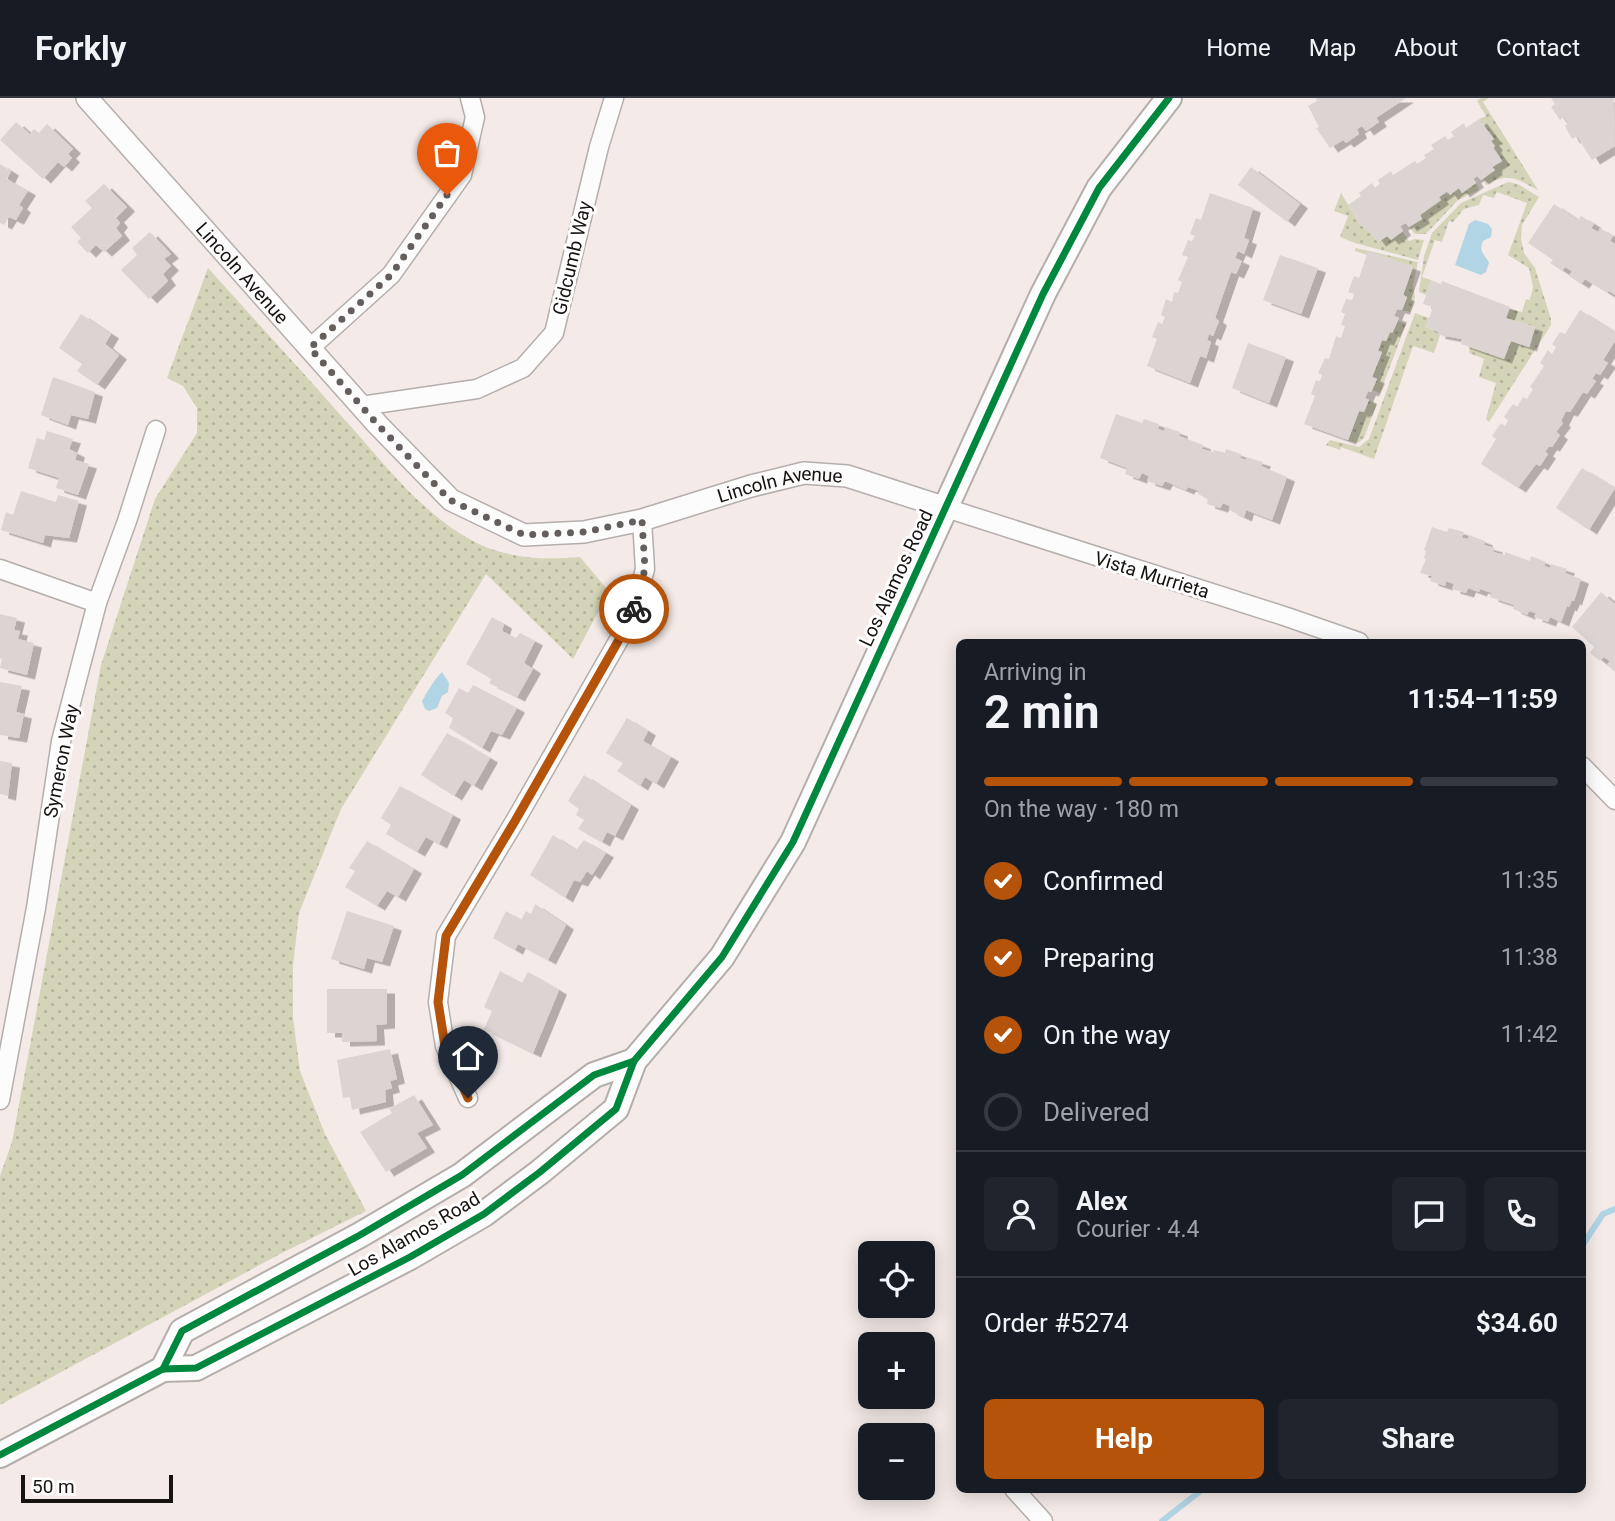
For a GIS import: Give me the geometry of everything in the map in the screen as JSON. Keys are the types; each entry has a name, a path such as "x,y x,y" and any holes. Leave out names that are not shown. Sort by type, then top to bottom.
{"main road":[{"name":"Los Alamos Road","path":"0,1455 163,1369 196,1368 410,1257 484,1214 616,1109 634,1061 722,957 793,842 1042,294 1099,188 1169,98"},
{"name":"Los Alamos Road","path":"163,1369 182,1331 360,1235 462,1175 594,1074 634,1061"}],"street":[{"name":"Lincoln Avenue","path":"87,98 361,406 450,500 524,535 584,532 642,520 804,472 847,476 946,508"},
{"path":"310,348 391,275 461,175 475,117 470,98"},
{"name":"Gidcumb Way","path":"361,406 477,389 523,368 554,332 599,147 614,98"},
{"name":"Symeron Way","path":"0,1100 36,908 61,741 97,603 156,430"},
{"name":"Vista Murrieta","path":"946,508 1350,639"},
{"path":"468,1098 445,1046 438,1002 446,936 632,617 645,569 642,520"},
{"path":"0,569 97,603"},
{"path":"1586,769 1615,800"},
{"path":"1018,1493 1043,1521"}],"green space":[{"path":"1489,98 1483,102 1538,190 1513,178 1501,178 1486,185 1483,179 1502,161 1491,141 1493,139 1479,119 1486,116 1477,101"},
{"path":"1508,182 1518,184 1539,197 1522,225 1521,238 1524,253 1535,268 1551,325 1489,422 1486,419 1496,383 1479,377 1484,359 1469,353 1470,347 1511,341 1530,348 1535,327 1506,318 1509,309 1522,312 1526,299 1530,300 1533,287 1529,268 1508,255 1527,203 1497,192 1494,198 1483,195 1479,205 1464,209 1453,222 1449,221 1442,242 1435,240 1422,277 1431,280 1426,295 1419,292 1424,256 1432,233 1461,203"},
{"path":"1476,183 1479,190 1458,200 1426,234 1415,234 1409,227 1422,219 1420,215 1439,197 1459,188 1462,192"},
{"path":"1341,193 1361,226 1369,230 1378,242 1387,236 1391,239 1402,231 1409,241 1424,240 1418,260 1340,237 1348,216 1334,211"},
{"path":"1356,248 1418,262 1413,285 1415,297 1410,312 1402,310 1407,298 1403,295 1413,267 1369,252 1367,255 1355,251"},
{"path":"208,268 390,472 441,520 460,534 493,550 517,556 580,557 607,589 607,595 573,659 486,574 341,809 299,913 293,966 293,1018 300,1071 325,1134 366,1211 282,1253 0,1405 0,1176 12,1142 101,665 155,499 197,433 197,408 183,386 167,378"},
{"path":"1415,313 1429,318 1426,327 1440,335 1434,353 1413,346 1374,459 1341,447 1340,450 1326,445 1330,440 1359,447 1369,439"},
{"path":"1398,321 1406,324 1380,393 1372,390 1377,379 1372,377 1382,352 1378,351 1382,340 1386,341"},
{"path":"1368,400 1377,403 1364,438 1358,443 1348,441 1359,411"}],"water":[{"path":"1475,220 1488,224 1492,229 1491,237 1483,241 1482,245 1489,263 1486,272 1481,275 1455,265 1469,224"},
{"path":"442,672 449,683 448,692 442,696 437,708 429,711 425,709 422,701"}],"building":[{"path":"1316,98 1406,98 1376,118 1379,122 1366,131 1362,126 1357,129 1359,134 1346,143 1343,140 1330,148 1316,128 1319,127 1308,106 1317,101"},
{"path":"1551,98 1614,98 1615,146 1592,160 1577,136 1572,139 1565,126 1568,123 1564,117 1560,120 1551,107 1555,104"},
{"path":"1479,119 1494,139 1491,141 1495,146 1493,148 1502,161 1492,167 1495,170 1481,180 1477,176 1473,179 1476,183 1462,193 1459,188 1450,195 1447,191 1439,197 1441,200 1420,215 1422,219 1409,227 1406,223 1400,226 1403,231 1391,240 1387,236 1378,242 1369,230 1367,232 1363,225 1361,226 1348,205 1361,196 1359,193 1372,183 1375,188 1380,184 1378,180 1391,171 1393,175 1415,161 1417,164 1426,158 1424,155 1434,149 1431,145 1445,136 1448,140 1454,136 1451,132 1464,123 1466,128"},
{"path":"16,122 30,134 34,129 39,133 47,124 73,149 68,154 72,158 64,167 58,162 43,179 0,140"},
{"path":"0,164 11,171 7,179 28,191 19,205 23,208 16,220 9,217 4,225 0,223"},
{"path":"1251,167 1300,204 1287,222 1238,185"},
{"path":"104,184 127,207 116,218 120,223 116,228 122,236 104,252 96,245 88,253 77,242 81,238 71,227 92,208 85,201"},
{"path":"1210,193 1253,208 1244,238 1249,240 1244,254 1238,251 1235,258 1242,261 1236,274 1231,272 1215,318 1219,321 1213,336 1209,334 1207,340 1211,342 1206,358 1200,356 1190,383 1147,366 1157,339 1152,337 1158,322 1162,324 1165,317 1161,315 1166,299 1172,302 1174,292 1178,293 1182,282 1178,280 1188,257 1182,255 1188,240 1192,241 1195,236 1190,234 1196,218 1201,220"},
{"path":"1554,204 1578,220 1581,216 1594,224 1591,228 1598,232 1600,228 1613,236 1610,241 1615,244 1615,295 1585,279 1581,284 1569,276 1572,271 1565,267 1562,271 1550,263 1553,260 1528,243"},
{"path":"150,232 171,254 164,259 171,266 163,274 168,281 149,299 121,270 137,255 132,248"},
{"path":"1368,251 1413,267 1403,295 1407,297 1402,310 1397,309 1394,316 1399,318 1386,341 1382,340 1378,351 1382,352 1372,377 1377,379 1371,392 1368,391 1365,398 1369,400 1364,412 1359,411 1348,440 1304,424 1315,396 1311,394 1316,380 1320,381 1322,375 1318,373 1325,358 1329,359 1336,336 1341,338 1345,326 1341,325 1345,314 1341,312 1346,299 1352,300 1354,294 1348,292 1354,276 1359,278"},
{"path":"1280,255 1318,268 1301,314 1263,300"},
{"path":"1431,280 1441,284 1442,281 1510,307 1506,318 1535,327 1529,347 1511,341 1504,359 1461,344 1462,339 1437,334 1438,332 1426,327 1433,307 1423,304"},
{"path":"1580,310 1615,332 1615,341 1603,360 1608,363 1600,375 1596,373 1592,379 1596,381 1587,394 1583,392 1570,412 1566,411 1561,421 1563,423 1556,432 1560,435 1545,452 1548,454 1540,466 1536,464 1518,488 1481,464 1496,439 1492,436 1501,423 1505,426 1508,420 1504,417 1513,404 1517,407 1523,397 1527,399 1533,389 1530,387 1544,366 1540,363 1548,350 1552,354 1556,347 1552,344 1560,332 1565,334"},
{"path":"81,314 111,334 105,344 119,355 97,385 77,371 82,364 59,348"},
{"path":"1248,343 1286,357 1269,403 1232,388"},
{"path":"53,377 95,392 88,419 71,415 68,425 41,415"},
{"path":"1116,414 1142,423 1144,419 1159,424 1158,429 1164,431 1165,427 1180,432 1179,436 1203,445 1202,449 1225,453 1226,449 1241,454 1240,458 1263,462 1261,466 1287,477 1272,520 1246,510 1244,517 1229,510 1230,506 1223,503 1220,508 1207,504 1208,499 1198,494 1199,491 1188,487 1186,490 1165,481 1162,486 1147,481 1149,476 1142,473 1139,479 1125,474 1127,468 1100,458"},
{"path":"47,431 73,439 69,449 77,453 75,460 89,464 78,495 56,488 59,478 28,468 37,438 44,440"},
{"path":"1582,468 1615,488 1589,530 1556,508"},
{"path":"21,491 56,502 58,495 79,501 69,538 45,535 43,543 1,530 6,512 13,515"},
{"path":"1432,527 1447,532 1449,528 1464,532 1462,538 1468,539 1469,535 1485,541 1484,545 1495,548 1493,552 1505,555 1505,552 1530,561 1531,556 1546,562 1544,566 1550,568 1551,564 1567,569 1565,573 1581,579 1574,601 1567,606 1561,622 1550,617 1548,622 1534,617 1536,613 1529,611 1527,615 1513,609 1514,605 1490,597 1492,593 1480,589 1479,592 1468,588 1466,593 1452,589 1454,584 1446,581 1445,586 1430,581 1432,576 1420,573 1426,559 1424,550"},
{"path":"1601,592 1615,604 1615,672 1607,665 1610,661 1604,657 1600,661 1590,653 1594,647 1572,627"},
{"path":"0,614 17,618 14,630 20,631 18,639 34,643 27,675 0,668"},
{"path":"492,617 504,624 502,631 516,638 520,633 535,641 524,663 533,669 517,697 489,683 492,679 466,664"},
{"path":"0,682 22,686 16,712 24,714 19,738 0,735"},
{"path":"473,685 517,708 502,735 491,731 482,748 449,728 453,718 445,713 459,688 468,693"},
{"path":"627,718 648,731 643,741 671,757 656,784 645,777 640,786 617,771 623,763 606,753"},
{"path":"447,733 490,758 474,786 464,780 454,796 421,775"},
{"path":"0,761 12,763 8,796 0,794"},
{"path":"584,775 631,805 615,836 607,832 602,842 578,829 584,820 576,815 579,809 568,801"},
{"path":"400,786 453,815 439,844 426,837 417,852 386,834 391,825 381,818"},
{"path":"553,835 576,850 584,840 606,853 592,875 587,871 580,882 574,880 565,898 530,875"},
{"path":"367,841 414,869 398,897 387,891 377,906 345,887 355,871 349,868"},
{"path":"535,904 566,925 548,960 518,944 515,950 493,938 506,911 521,920 526,911 531,914"},
{"path":"347,911 394,926 382,962 367,958 364,969 331,959"},
{"path":"500,971 522,983 528,972 559,990 533,1053 484,1029 492,1011 484,1007"},
{"path":"327,989 387,989 387,1024 376,1025 377,1041 342,1042 342,1033 327,1033"},
{"path":"390,1049 397,1079 390,1081 392,1088 385,1090 386,1102 352,1110 350,1097 343,1098 337,1060"},
{"path":"414,1095 433,1125 417,1133 427,1148 386,1172 360,1132 392,1113 389,1109"}],"waterway":[{"path":"1586,1240 1603,1214 1615,1209"},
{"path":"1162,1521 1198,1493"}],"cycle path":[{"path":"0,1455 163,1369 196,1368 410,1257 484,1214 616,1109 634,1061 722,957 793,842 1043,294 1099,188 1169,98"},
{"path":"163,1369 182,1331 360,1235 462,1175 594,1075 634,1061"}],"way so far":[{"path":"447,195 391,275 310,348 378,425 450,500 524,535 584,532 642,520 645,569 634,609"}],"route":[{"path":"468,1098 445,1046 438,1002 446,936 515,821 632,617 634,609"}]}
